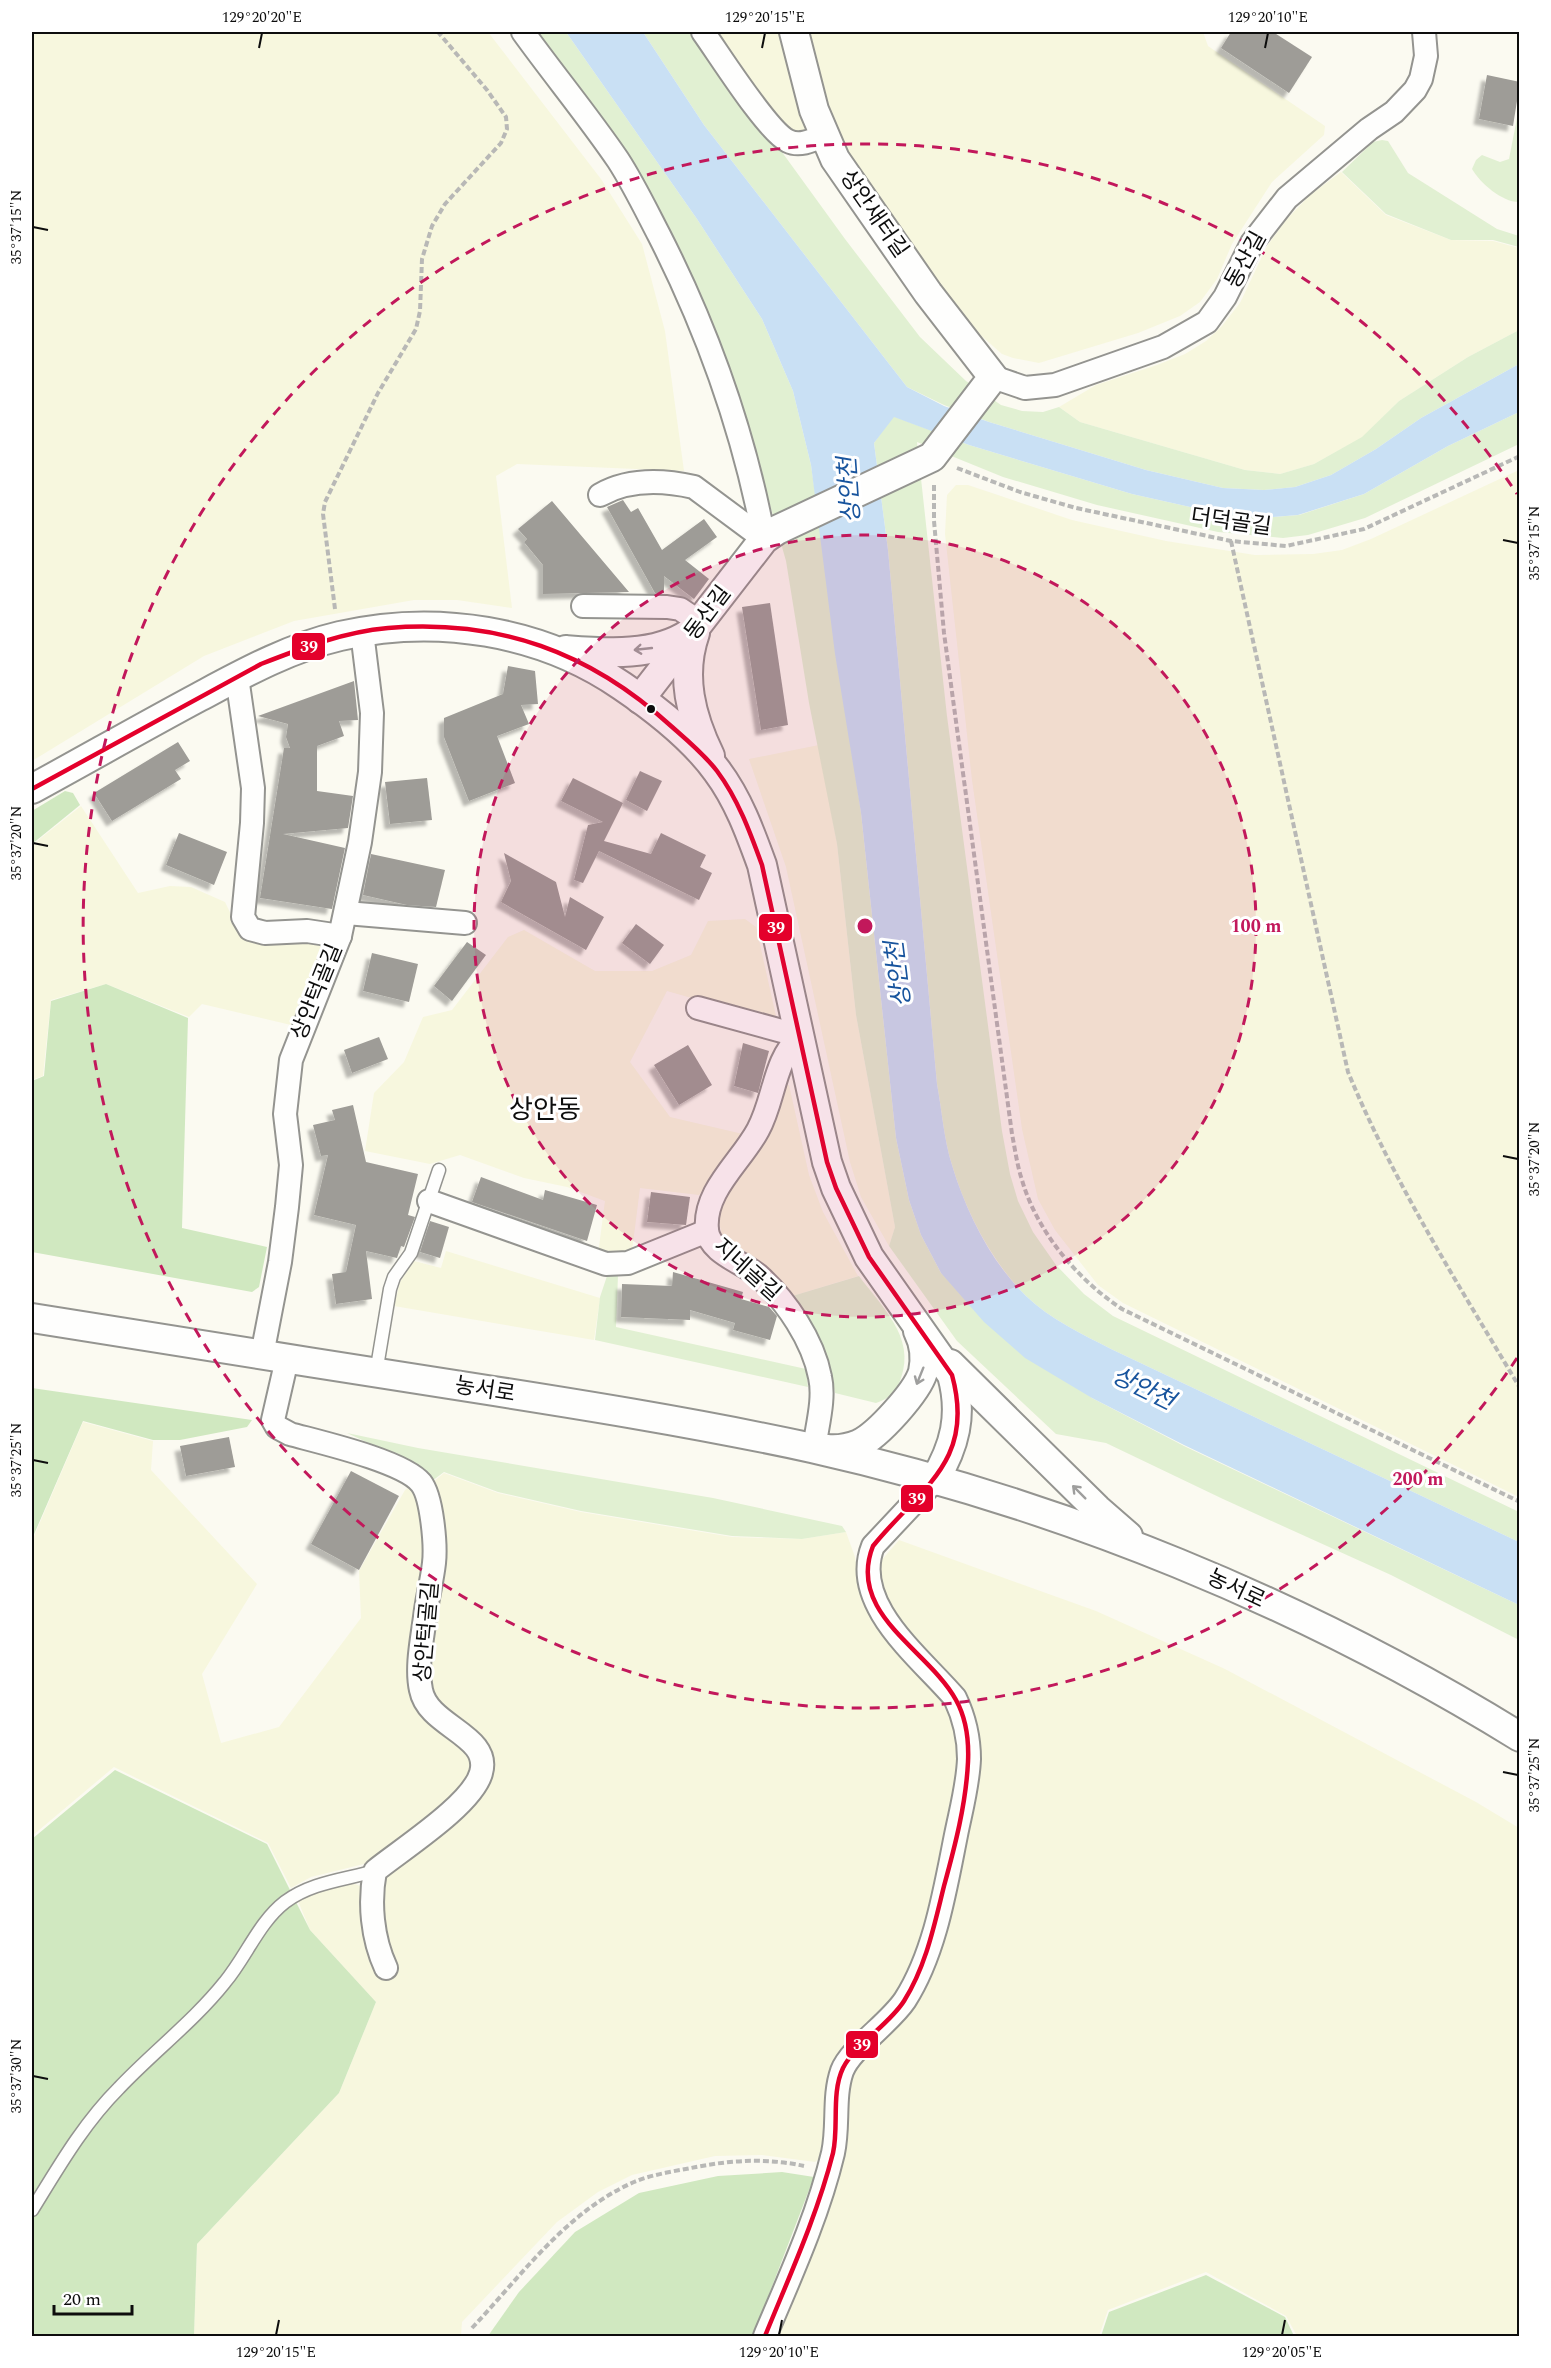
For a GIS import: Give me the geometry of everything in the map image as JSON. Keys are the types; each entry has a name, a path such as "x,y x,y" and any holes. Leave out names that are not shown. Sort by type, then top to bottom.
{"street":[{"path":"523,32 618,160 678,273 703,326 756,495 771,534"},
{"path":"703,32 764,118 783,137 801,143 824,135"},
{"name":"상안새터길","path":"794,32 814,110 824,135 854,189 988,383"},
{"name":"동산길","path":"988,383 1025,388 1054,385 1170,344 1207,322 1225,297 1252,243 1287,198 1369,129 1394,112 1415,90 1421,79 1426,56 1424,32"},
{"path":"771,534 930,456 988,383"},
{"path":"600,495 617,486 631,483 680,484 694,487 771,534"},
{"name":"동산길","path":"640,699 771,534"},
{"path":"583,606 666,606 680,609 699,626"},
{"path":"552,648 602,651 657,648 676,641 699,626"},
{"path":"699,626 688,658 688,688 696,725 750,832 762,865 827,1162 836,1188 869,1257 952,1375 958,1397 954,1441 934,1481 873,1546 868,1558 867,1575 876,1603 885,1619 955,1698 962,1712 967,1734 967,1785 951,1859 924,1963 914,1985 894,2015 849,2059 843,2069 839,2081 836,2136 828,2172 765,2337"},
{"path":"32,789 237,677 290,652 351,634 388,628 448,627 501,634 552,648 581,661 640,699 717,770"},
{"path":"340,936 360,842 373,746 372,714 351,634"},
{"name":"상안턱골길","path":"237,677 253,788 243,917 250,929 265,933 307,931 340,936 291,1060 285,1114 291,1165 280,1262 273,1420 277,1426 290,1434 385,1463 409,1473 426,1492 435,1548 424,1623 421,1691 425,1703 435,1714 477,1747 483,1756 483,1765 476,1785 446,1816 375,1871"},
{"path":"346,912 465,923"},
{"path":"698,1008 800,1036"},
{"name":"지네골길","path":"800,1036 784,1054 758,1130 716,1192 707,1231 711,1242 719,1249 759,1276 785,1305 802,1331 820,1377 821,1397 814,1449"},
{"path":"429,1201 606,1264 628,1263 707,1231"},
{"name":"농서로","path":"32,1318 676,1421 814,1449 934,1481 1082,1526 1224,1583 1369,1653 1520,1737"},
{"path":"814,1449 846,1448 869,1438 911,1392 923,1372 924,1360 923,1346 914,1321"},
{"path":"935,1349 1116,1527 1157,1555"},
{"path":"375,1871 372,1886 375,1934 386,1968"}],"lane":[{"path":"376,1373 390,1289 394,1277 411,1253 439,1170"},
{"path":"32,2210 80,2134 117,2089 224,1983 269,1918 284,1903 302,1892 331,1881 375,1871"}],"path":[{"path":"351,634 323,514 325,502 378,393 416,329 420,311 422,260 432,226 445,204 501,143 507,129 506,117 494,99 438,32"},
{"path":"930,456 934,521 949,665 1012,1134 1021,1179 1031,1205 1070,1263 1095,1291 1122,1309 1520,1502"},
{"name":"더덕골길","path":"930,456 969,473 1076,508 1231,542 1286,546 1347,534 1396,515 1520,456"},
{"path":"1231,542 1347,1072 1380,1146 1410,1201 1520,1388"},
{"path":"472,2328 566,2226 601,2200 635,2182 717,2163 762,2160 828,2172"}],"green space":[{"path":"32,32 488,32 601,179 642,244 665,331 684,471 517,464 496,476 512,608 457,600 414,600 294,621 204,656 32,761"},
{"path":"534,32 566,32 697,219 762,319 793,391 811,465 861,813 896,1138 909,1200 921,1235 941,1273 1092,1398 1184,1446 1519,1605 1519,1640 1391,1575 1106,1443 1056,1434 957,1341 889,1246 895,1227 856,1015 837,844 809,703 786,561 741,403 711,325"},
{"path":"643,32 695,32 845,239 920,337 966,381 1001,405 1022,411 1043,412 1059,407 1080,422 1245,470 1280,474 1314,464 1362,437 1399,401 1468,357 1519,330 1519,364 1421,418 1376,449 1331,475 1295,487 1264,490 1223,488 1146,470 989,422 944,405 907,387 704,125"},
{"path":"711,32 779,32 808,126 803,134 784,129"},
{"path":"809,32 1203,32 1208,46 1325,126 1324,135 1272,182 1232,244 1217,279 1200,302 1180,316 1138,333 1039,363 1013,358 1002,354 969,325 874,192 849,153 832,116"},
{"path":"1519,108 1520,202 1499,196 1480,180 1472,169 1476,160 1482,155 1500,162 1509,159"},
{"path":"1388,141 1408,173 1497,229 1519,236 1519,247 1493,240 1451,240 1386,214 1342,172 1373,142"},
{"path":"1341,172 1386,215 1451,240 1493,241 1519,248 1519,330 1468,357 1399,401 1363,437 1314,464 1280,474 1245,470 1080,422 1059,407 1096,385 1185,354 1206,341 1222,326 1240,303 1267,246 1286,220 1310,195"},
{"path":"1519,412 1519,444 1365,518 1308,535 1283,538 1218,532 1097,505 1003,477 917,442 947,716 1002,1131 1018,1201 1033,1232 1056,1265 1084,1294 1113,1316 1519,1512 1519,1542 1067,1326 1026,1296 1013,1282 981,1235 958,1183 949,1155 937,1084 888,550 874,443 893,416 969,445 1132,494 1217,513 1261,518 1299,515 1364,494 1448,446"},
{"path":"1519,470 1519,1497 1123,1303 1098,1285 1055,1230 1038,1199 1022,1129 972,780 945,534 947,495 956,485 968,485 1072,520 1166,541 1255,555 1313,554 1342,550 1371,539"},
{"path":"819,745 837,844 856,1015 895,1227 889,1246 861,1197 850,1162 786,867 749,759"},
{"path":"65,791 73,793 80,805 32,844 32,811"},
{"path":"81,806 138,893 170,886 191,887 225,902 237,927 318,942 323,946 325,951 310,988 291,1025 202,1004 189,1017 106,984 51,1000 43,1076 32,1080 32,845"},
{"path":"745,919 756,927 776,1016 772,1021 667,991 630,1062 670,1117 747,1135 699,1195 640,1188 632,1251 598,1254 605,1201 567,1187 524,1178 460,1155 430,1164 365,1151 374,1093 404,1062 423,1017 452,1010 508,937 524,930 595,971 652,971 691,955 708,921"},
{"path":"106,984 188,1018 182,1228 267,1247 259,1287 252,1292 32,1252 32,1081 44,1076 51,1001"},
{"path":"789,1085 809,1175 823,1212 858,1276 789,1297 731,1248 722,1235 719,1222 720,1200 782,1086"},
{"path":"446,1251 600,1298 594,1340 394,1306 400,1282 414,1261 441,1268"},
{"path":"608,1273 618,1275 616,1327 806,1369 808,1387 595,1340 600,1297"},
{"path":"859,1276 894,1323 904,1349 904,1363 897,1387 889,1397 876,1403 835,1393 830,1370 789,1297"},
{"path":"32,1388 252,1420 247,1427 180,1440 153,1440 83,1421 32,1539"},
{"path":"83,1422 153,1441 151,1470 257,1584 202,1674 221,1743 279,1727 361,1618 359,1571 405,1490 409,1487 419,1493 427,1546 412,1697 418,1712 426,1722 471,1750 471,1778 432,1815 372,1862 311,1877 291,1888 268,1843 114,1767 32,1836 32,1541"},
{"path":"347,1433 418,1448 713,1498 842,1526 846,1532 802,1539 732,1536 581,1511 498,1492 444,1472 432,1481 405,1460"},
{"path":"444,1473 498,1493 581,1512 732,1537 802,1539 846,1532 855,1557 863,1603 874,1625 936,1693 950,1714 956,1732 958,1758 955,1789 929,1911 915,1960 896,1993 839,2051 834,2064 823,2155 815,2162 762,2155 715,2156 632,2175 598,2192 557,2222 462,2322 461,2336 194,2336 197,2244 339,2093 376,2002 310,1930 298,1901 336,1885 352,1883 360,1886 365,1893 384,1953 382,1876 487,1778 429,1691 433,1482"},
{"path":"899,1540 1096,1611 1225,1669 1476,1802 1519,1828 1519,2336 1297,2336 1286,2316 1206,2272 1108,2310 1099,2336 775,2336 854,2068 910,2006 974,1732 891,1615 878,1577 880,1562"},
{"path":"115,1770 267,1844 310,1930 376,2002 339,2093 197,2244 194,2336 32,2336 32,1839"},
{"path":"782,2172 814,2177 753,2336 488,2336 519,2292 575,2232 639,2193 718,2176"},
{"path":"1206,2275 1285,2317 1294,2336 1101,2336 1109,2312"}],"water":[{"name":"상안천","path":"566,32 643,32 704,125 907,387 944,406 989,422 1146,470 1223,488 1264,490 1295,487 1331,475 1376,449 1421,418 1519,364 1519,412 1448,446 1364,494 1298,515 1261,518 1217,513 1132,494 969,445 894,417 874,443 888,550 937,1084 949,1155 965,1201 981,1235 1013,1283 1045,1312 1067,1326 1519,1542 1519,1605 1184,1445 1092,1398 1025,1358 984,1322 941,1273 921,1235 909,1200 896,1138 861,813 835,654 811,465 793,391 762,319 697,219"}],"building":[{"path":"1231,32 1273,32 1312,57 1289,93 1221,48"},
{"path":"1487,75 1520,82 1513,126 1479,119"},
{"path":"623,500 631,512 638,508 662,550 704,519 717,537 685,560 709,579 694,599 664,576 664,593 655,593 607,507"},
{"path":"552,501 629,592 543,594 543,565 524,542 527,539 518,529"},
{"path":"770,603 788,725 761,730 742,607"},
{"path":"508,666 535,671 538,704 521,705 529,724 497,736 515,783 469,801 444,737 444,718 503,694"},
{"path":"354,681 358,720 339,721 344,736 317,746 317,791 353,796 348,828 283,834 345,848 332,909 260,898 284,748 290,748 286,737 288,724 258,716"},
{"path":"178,742 190,761 175,770 181,779 112,821 94,793"},
{"path":"640,771 662,781 647,811 626,800"},
{"path":"427,778 432,820 390,824 385,782"},
{"path":"573,778 623,803 604,841 651,854 661,833 706,855 700,867 712,873 699,900 599,851 583,883 574,880 588,825 603,822 561,801"},
{"path":"179,833 227,852 214,885 166,865"},
{"path":"504,853 556,882 565,917 570,897 604,917 586,950 501,902 511,881"},
{"path":"371,854 445,870 436,907 407,905 363,895"},
{"path":"636,924 664,945 650,964 622,943"},
{"path":"467,942 486,955 452,1001 434,986"},
{"path":"372,953 418,964 409,1002 363,991"},
{"path":"379,1037 388,1059 352,1073 344,1050"},
{"path":"743,1043 769,1051 758,1093 734,1086"},
{"path":"688,1045 712,1085 679,1105 654,1065"},
{"path":"353,1105 366,1162 418,1174 408,1215 415,1217 404,1247 401,1246 397,1258 366,1251 372,1299 336,1304 332,1274 346,1272 356,1225 314,1215 328,1155 321,1156 313,1125 335,1120 332,1110"},
{"path":"481,1177 543,1200 545,1190 597,1205 587,1241 472,1202"},
{"path":"651,1192 690,1197 686,1225 647,1222"},
{"path":"430,1221 449,1227 440,1258 420,1252"},
{"path":"673,1272 743,1292 741,1299 769,1307 777,1316 770,1340 733,1330 735,1323 690,1310 690,1320 621,1317 622,1284 672,1286"},
{"path":"229,1437 235,1467 186,1476 180,1446"},
{"path":"351,1471 399,1496 359,1570 311,1544"}],"transit line":[{"name":"39","path":"32,789 261,664 355,633 388,628 429,627 468,629 541,646 575,660 608,678 640,700 701,753 717,771 737,804 762,865 827,1162 836,1188 869,1257 952,1375 957,1405 956,1430 950,1452 925,1489 873,1546 868,1570 871,1592 880,1611 894,1630 944,1682 956,1700 964,1722 968,1754 967,1778 959,1825 924,1960 904,2001 890,2018 856,2050 843,2068 837,2088 833,2153 802,2246 765,2336"}],"district":[{"name":"상안동","path":"545,1110"}]}
